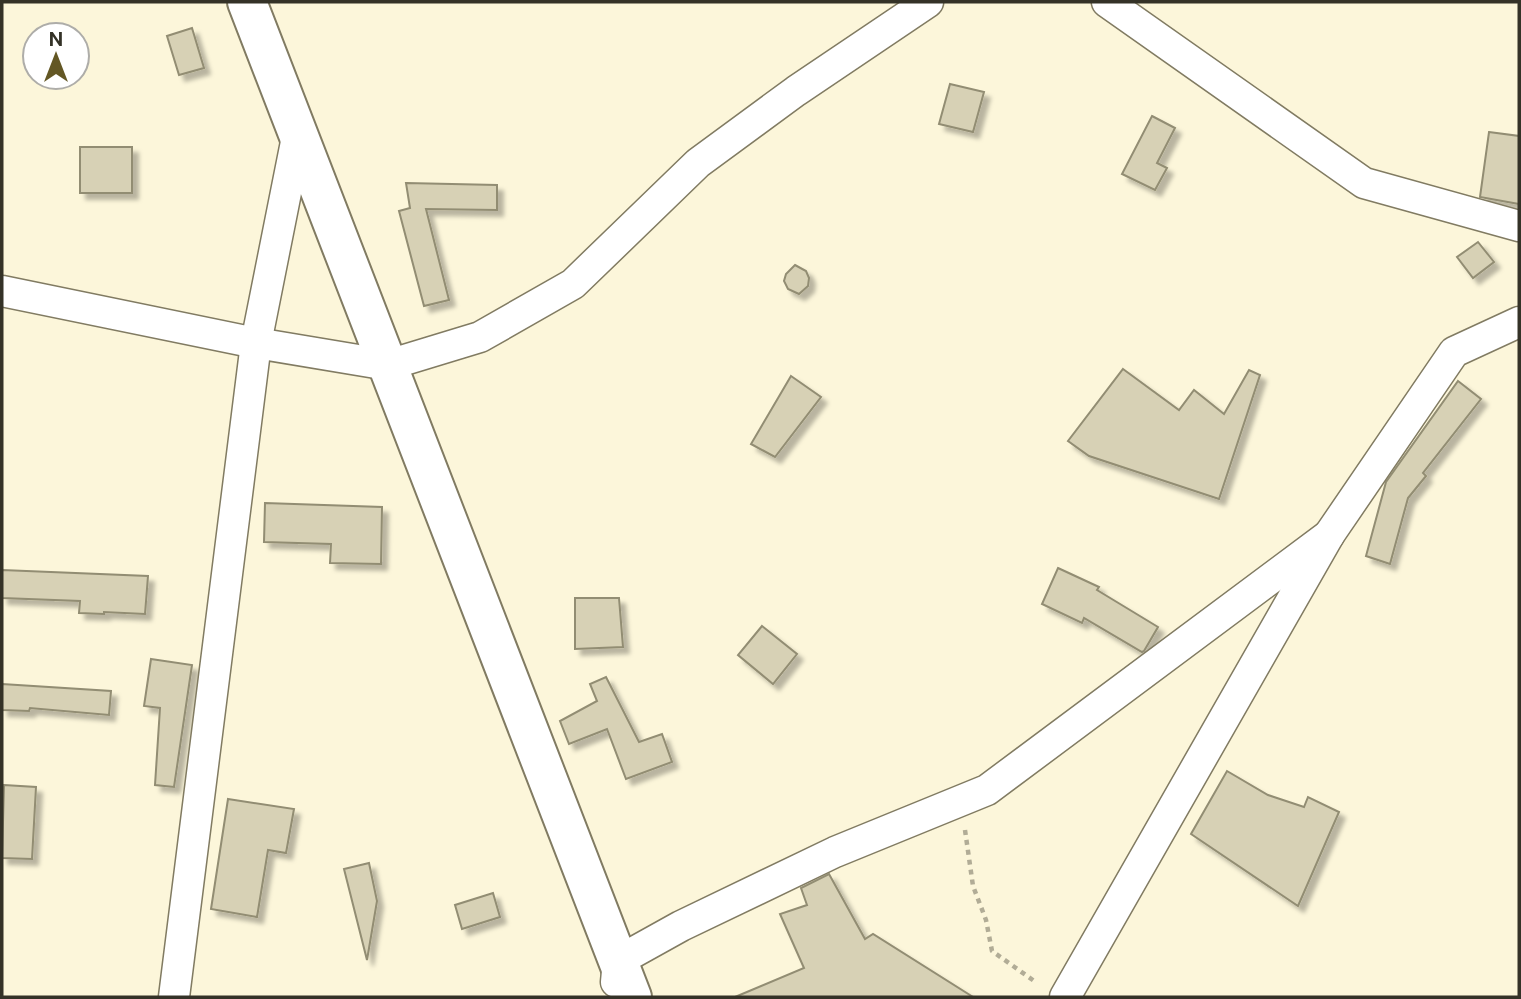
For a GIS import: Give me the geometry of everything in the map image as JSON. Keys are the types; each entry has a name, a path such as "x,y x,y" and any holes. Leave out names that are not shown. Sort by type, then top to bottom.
{"main road":[{"path":"247,2 388,365 616,979 632,997"}],"street":[{"path":"2,291 256,343 388,365 480,337 573,284 698,163 928,2"},
{"path":"1107,2 1364,183 1519,226"},
{"path":"174,997 256,343 298,132"},
{"path":"1055,993 1329,535 1454,352 1519,322"},
{"path":"616,979 681,926 835,852 987,790 1329,535"}],"path":[{"path":"987,790 965,826 974,886 986,920 992,951 1055,993"}],"building":[{"path":"192,28 204,68 179,75 167,36"},
{"path":"950,84 984,92 973,132 939,124"},
{"path":"1152,116 1175,128 1157,163 1167,168 1155,190 1122,174"},
{"path":"1489,132 1519,136 1519,204 1480,197"},
{"path":"80,147 132,147 132,193 80,193"},
{"path":"406,183 497,185 497,210 426,209 449,300 424,306 399,211 410,208"},
{"path":"1478,242 1494,262 1473,278 1457,257"},
{"path":"795,265 806,271 809,278 808,286 799,294 788,289 784,281 786,274"},
{"path":"1123,369 1179,410 1194,390 1224,414 1249,370 1260,375 1219,499 1089,456 1068,441"},
{"path":"791,376 821,397 775,457 751,444"},
{"path":"1458,381 1481,399 1423,473 1426,476 1408,498 1390,564 1366,556 1386,482"},
{"path":"265,503 382,507 381,564 330,563 331,544 264,542"},
{"path":"1058,568 1099,587 1097,590 1158,627 1144,651 1084,618 1082,623 1042,604"},
{"path":"2,570 148,576 145,614 79,613 80,601 2,598"},
{"path":"575,598 619,598 623,647 575,649"},
{"path":"762,626 797,654 773,684 738,655"},
{"path":"151,659 192,665 174,787 155,785 160,708 144,706"},
{"path":"606,677 639,742 662,734 672,762 626,779 607,729 569,744 560,721 597,701 590,684"},
{"path":"2,684 111,691 109,715 30,708 29,711 2,710"},
{"path":"1227,771 1268,795 1304,807 1308,797 1339,812 1298,906 1191,834"},
{"path":"4,785 36,787 32,859 2,858"},
{"path":"228,799 294,809 286,853 268,850 257,917 211,909"},
{"path":"369,863 377,901 367,960 344,869"},
{"path":"829,874 865,939 873,934 973,997 735,997 804,968 780,914 807,905 801,888"},
{"path":"493,893 500,917 462,929 455,905"}]}
